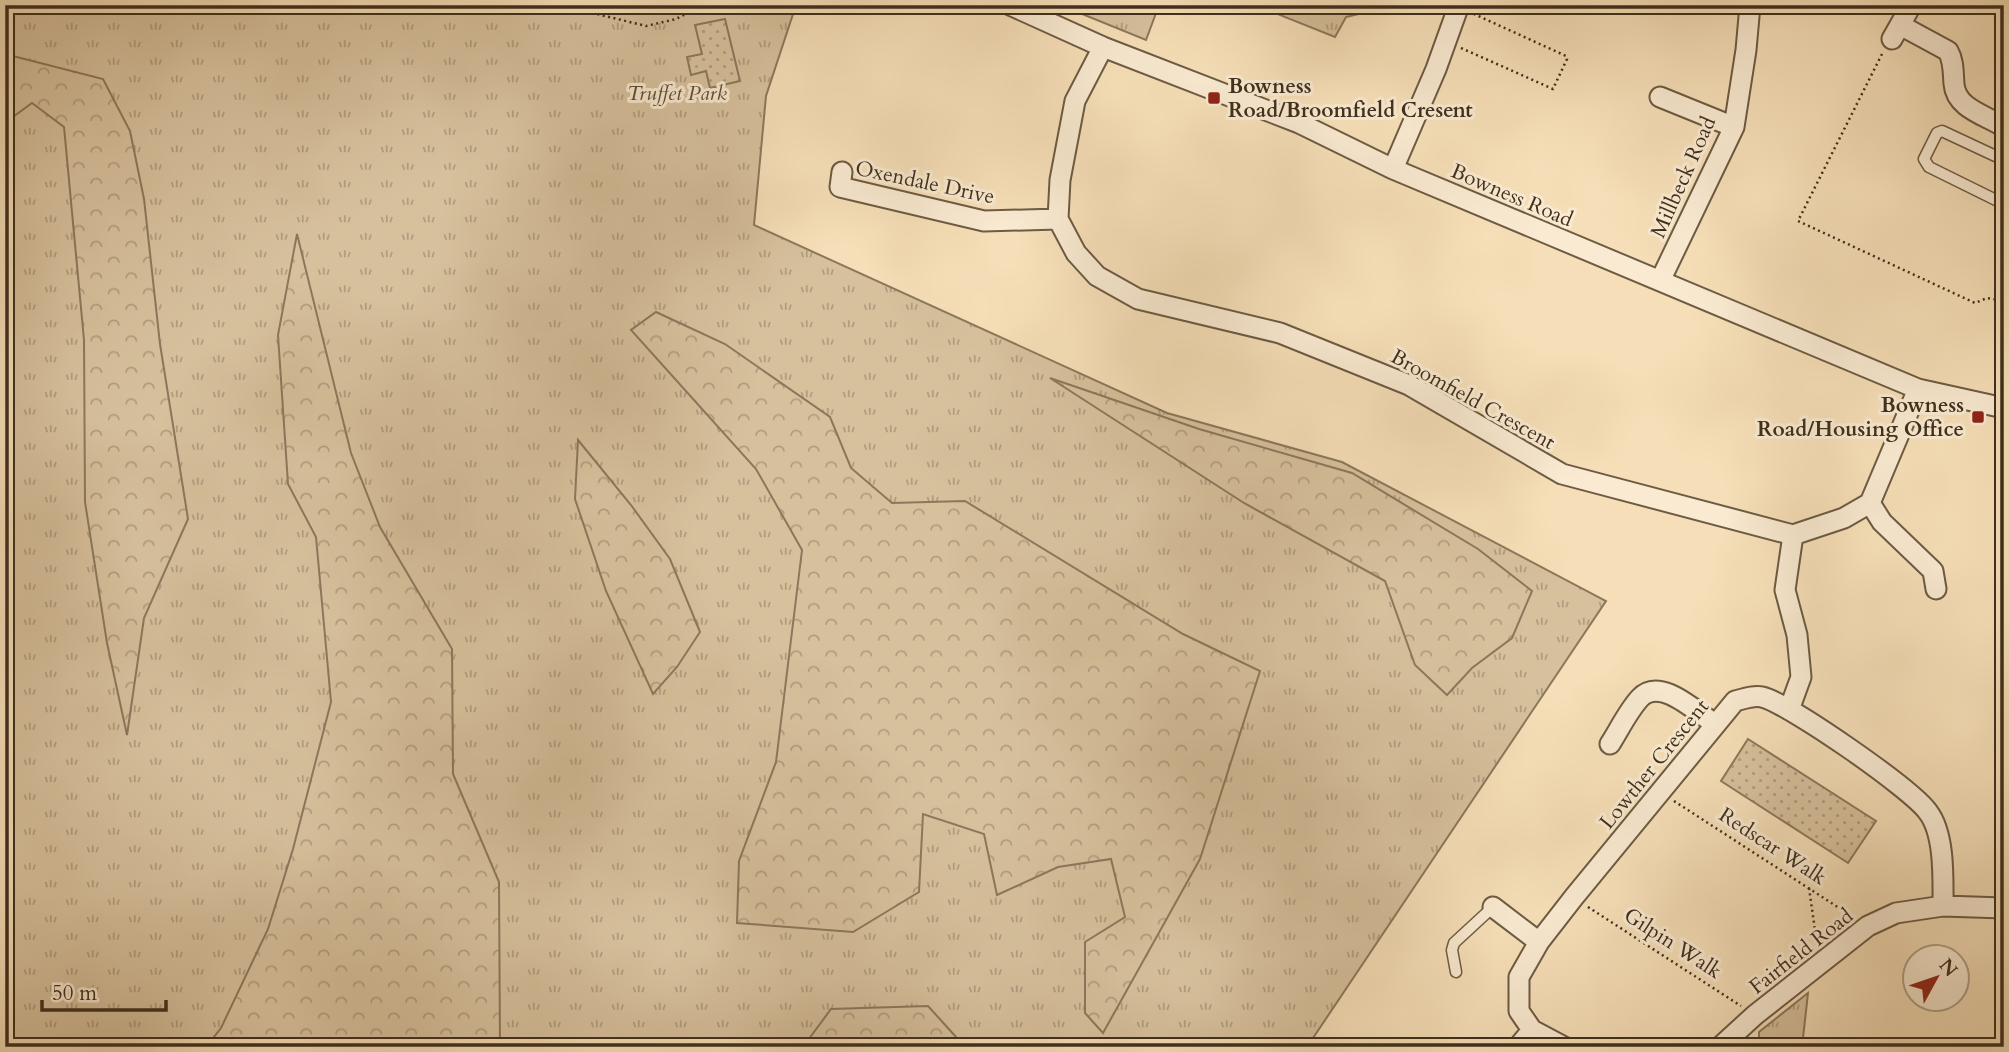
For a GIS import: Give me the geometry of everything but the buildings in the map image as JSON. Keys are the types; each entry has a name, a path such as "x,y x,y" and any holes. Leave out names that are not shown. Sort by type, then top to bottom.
{"street":[{"name":"Bowness Road","path":"1010,5 1103,47 1299,123 1393,169 1919,389 2004,408"},
{"path":"1393,169 1459,5"},
{"name":"Millbeck Road","path":"1660,281 1734,127 1750,5"},
{"path":"1896,31 1948,51 1954,91 1958,99 2004,127"},
{"path":"1058,219 1060,180 1075,101 1103,47"},
{"path":"1660,97 1734,127"},
{"name":"Oxendale Drive","path":"842,172 840,187 984,221 1058,219"},
{"name":"Broomfield Crescent","path":"1058,219 1076,253 1097,276 1138,299 1280,333 1409,385 1563,474 1793,535"},
{"path":"1789,709 1801,677 1797,635 1785,590 1793,535 1844,518 1870,503 1919,389"},
{"path":"1870,503 1882,522 1933,571 1936,589"},
{"path":"1610,744 1640,698 1651,690 1666,691 1715,724"},
{"name":"Lowther Crescent","path":"1532,1030 1520,1011 1519,977 1539,942 1735,701 1760,696 1789,709 1900,785 1930,813 1942,851 1943,906"},
{"name":"Fairfield Road","path":"1733,1043 1755,1015 1868,926 1896,913 1943,906 2004,908"},
{"path":"1493,907 1539,942"},
{"path":"1518,1047 1532,1030 1564,1047"}],"lane":[{"path":"2004,160 1942,131 1937,133 1924,159 1929,167 2004,204"},
{"path":"1456,972 1452,950 1454,943 1493,907"}],"path":[{"path":"365,5 374,8 410,5"},
{"path":"560,5 646,26 676,19 703,5"},
{"path":"1446,41 1553,89 1567,59 1566,56 1459,5"},
{"path":"1896,31 1798,221 1975,303 1987,298 2004,301"},
{"name":"Redscar Walk","path":"1661,792 1868,926"},
{"path":"1809,888 1820,964"},
{"name":"Gilpin Walk","path":"1574,897 1755,1015"},
{"path":"5,990 13,988"}],"green space":[{"name":"Truffet Park","path":"5,5 796,5 766,96 754,225 1167,413 1342,462 1606,601 1307,1047 5,1047"},
{"path":"1060,5 1159,5 1146,40"},
{"path":"1255,5 1380,5 1380,9 1346,17 1335,37"},
{"path":"725,19 740,81 710,88 706,71 691,75 687,57 702,54 695,25"},
{"path":"5,54 103,79 130,131 144,199 160,344 188,519 144,618 127,735 107,643 85,502 84,340 64,127 32,103 6,122 5,131"},
{"path":"297,234 351,453 380,527 452,649 453,774 499,882 500,1047 441,1047 431,1039 427,1047 206,1047 221,1028 268,929 293,849 331,702 316,537 288,484 278,335"},
{"path":"656,312 725,344 830,417 851,468 892,503 965,501 1183,634 1260,671 1200,859 1103,1033 1085,1013 1085,942 1125,917 1111,859 1058,867 997,895 984,834 923,814 919,892 853,932 737,923 739,861 776,762 802,550 756,469 631,330"},
{"path":"1050,378 1199,429 1352,473 1478,549 1532,591 1512,638 1472,668 1447,695 1415,665 1385,581 1244,503"},
{"path":"578,440 631,505 670,559 700,632 677,667 653,694 606,591 575,499"},
{"path":"1748,739 1876,821 1848,863 1721,781"},
{"path":"1808,993 1802,1047 1763,1047 1759,1041 1759,1032"},
{"path":"928,1006 956,1037 956,1047 803,1047 831,1009"}],"place":[{"name":"Bowness Road/Broomfield Cresent","path":"1214,98"},
{"name":"Bowness Road/Housing Office","path":"1978,417"}]}
